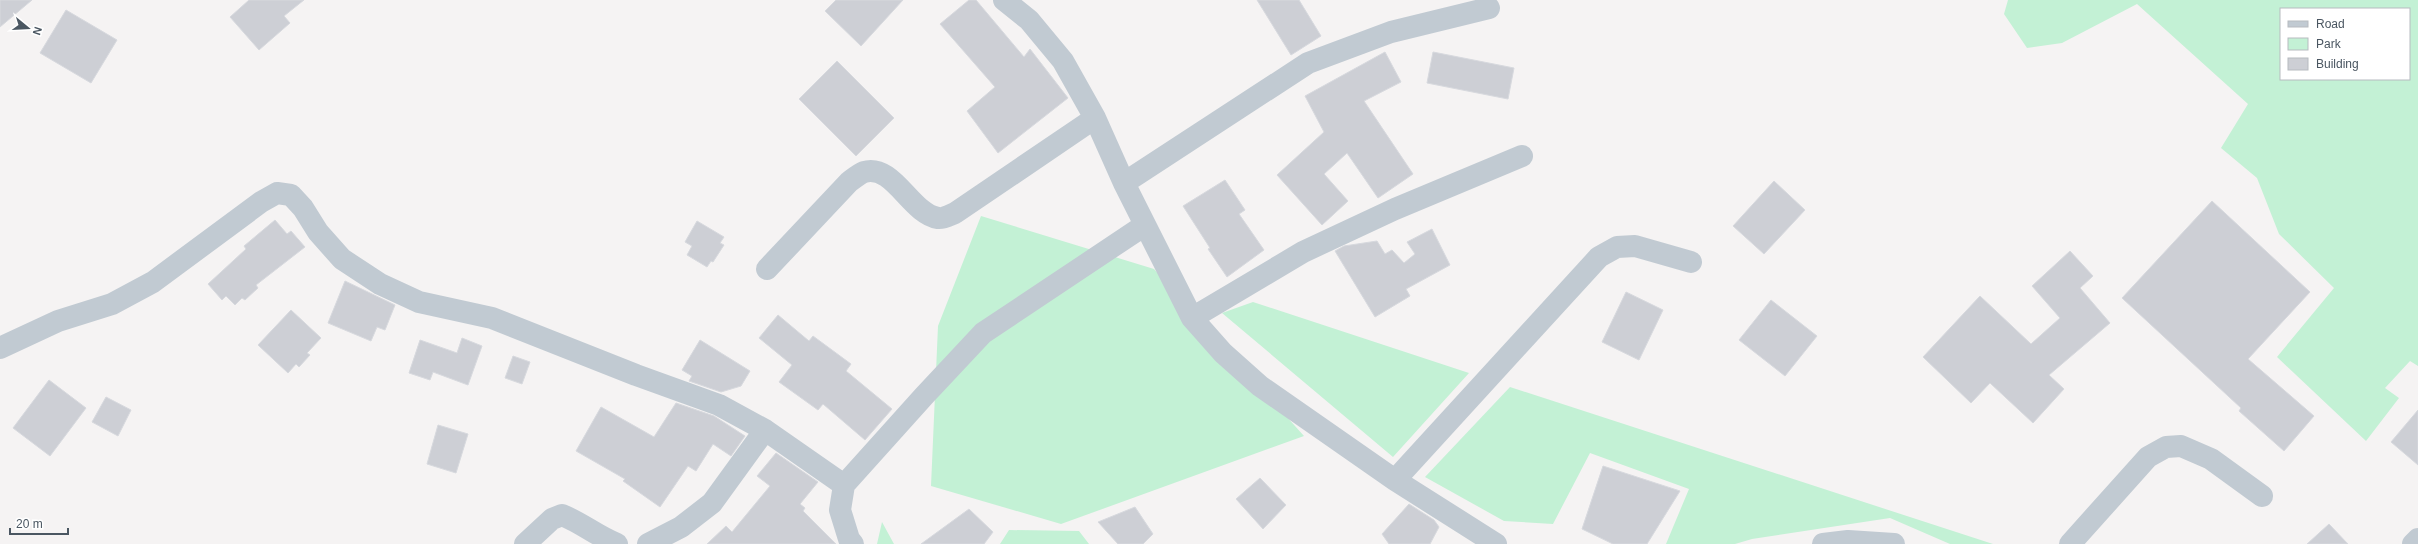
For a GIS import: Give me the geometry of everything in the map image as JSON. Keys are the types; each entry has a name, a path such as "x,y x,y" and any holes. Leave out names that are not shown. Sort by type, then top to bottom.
{"street":[{"path":"1004,0 1029,20 1063,61 1095,118 1124,183 1192,318 1223,353 1260,386 1395,480 1496,544"},
{"path":"1124,183 1308,63 1390,32 1489,8"},
{"path":"767,269 849,182 864,172 879,172 897,185 923,212 939,218 955,213 1095,118"},
{"path":"1192,318 1303,252 1395,209 1522,156"},
{"path":"0,348 58,321 112,304 153,282 261,202 277,193 291,195 303,208 318,232 342,259 380,284 419,302 492,318 636,375 719,405 765,430 844,485"},
{"path":"853,544 849,539 840,510 844,485 983,333 1145,224"},
{"path":"1395,480 1599,257 1617,247 1635,246 1691,262"},
{"path":"648,544 681,527 712,504 765,430"},
{"path":"2070,544 2148,457 2166,447 2181,446 2211,459 2262,496"},
{"path":"525,544 552,519 562,515 579,522 601,538 617,544"},
{"path":"2413,544 2418,539"},
{"path":"1823,544 1848,541 1894,544"}],"green space":[{"path":"2008,0 2418,0 2418,366 2410,361 2385,388 2399,398 2366,441 2277,357 2334,288 2279,234 2257,178 2221,148 2248,104 2137,4 2062,43 2027,48 2004,14"},
{"path":"981,216 1154,269 1304,436 1061,524 931,486 938,326"},
{"path":"1253,302 1469,373 1393,457 1222,313"},
{"path":"1510,387 1993,544 1950,544 1890,518 1752,539 1735,544 1666,544 1689,489 1590,453 1553,524 1504,521 1425,477"},
{"path":"882,522 894,544 877,544"},
{"path":"1009,530 1079,531 1089,544 1000,544"}],"building":[{"path":"0,0 32,0 0,27"},
{"path":"249,0 304,0 284,16 290,23 259,50 230,17"},
{"path":"836,0 903,0 861,46 825,11"},
{"path":"969,0 976,0 1024,57 1030,49 1068,98 998,153 967,111 995,87 940,24"},
{"path":"1257,0 1299,0 1321,36 1291,55"},
{"path":"66,10 117,40 91,83 40,53"},
{"path":"1385,52 1401,82 1364,101 1413,174 1378,198 1347,153 1324,174 1348,201 1322,225 1277,175 1324,132 1305,96"},
{"path":"1433,52 1514,68 1508,99 1427,83"},
{"path":"837,61 894,118 856,156 799,99"},
{"path":"1225,180 1245,210 1239,214 1264,250 1227,277 1208,249 1210,248 1183,206"},
{"path":"1774,181 1805,210 1764,254 1733,226"},
{"path":"2212,201 2310,292 2248,359 2314,416 2284,451 2239,411 2241,408 2122,298"},
{"path":"275,220 287,234 291,231 305,247 256,285 258,288 245,300 242,298 235,305 226,296 222,300 208,284 246,249 244,246"},
{"path":"697,221 724,237 720,243 724,245 713,262 711,261 707,267 687,255 692,246 685,242"},
{"path":"1432,229 1450,265 1406,289 1410,296 1375,317 1335,251 1344,246 1377,241 1385,254 1392,250 1404,263 1415,254 1407,242"},
{"path":"2070,251 2093,276 2080,288 2110,323 2049,375 2064,389 2033,423 1990,383 1971,403 1923,357 1980,296 2031,344 2060,318 2032,286"},
{"path":"345,281 395,305 385,330 377,327 371,341 328,323"},
{"path":"1626,292 1663,310 1639,360 1602,342"},
{"path":"1771,300 1817,336 1785,376 1739,340"},
{"path":"291,310 321,338 307,353 310,355 299,367 296,364 288,373 258,345"},
{"path":"778,315 809,341 813,336 851,364 846,371 892,409 865,440 823,404 818,410 779,382 792,365 759,338"},
{"path":"462,338 482,346 468,385 433,372 430,380 409,373 420,340 457,353"},
{"path":"700,340 750,371 741,386 721,392 689,381 692,376 682,370"},
{"path":"513,356 530,362 522,384 505,378"},
{"path":"49,380 86,408 50,456 13,428"},
{"path":"106,397 131,410 118,436 92,422"},
{"path":"676,403 714,416 745,436 731,456 713,444 696,471 688,466 660,507 623,481 625,479 576,451 601,407 654,437"},
{"path":"2418,410 2418,465 2391,442"},
{"path":"438,425 468,434 456,473 427,464"},
{"path":"776,453 818,482 800,504 805,508 803,511 836,544 707,544 726,526 732,532 770,486 757,476"},
{"path":"1603,466 1680,491 1647,544 1613,544 1582,529"},
{"path":"1260,478 1286,505 1263,529 1236,499"},
{"path":"1409,504 1434,520 1439,527 1430,544 1389,544 1382,534"},
{"path":"1135,507 1153,534 1143,544 1118,544 1098,522"},
{"path":"969,509 993,532 984,544 921,544"},
{"path":"2329,524 2348,544 2307,544"}]}
